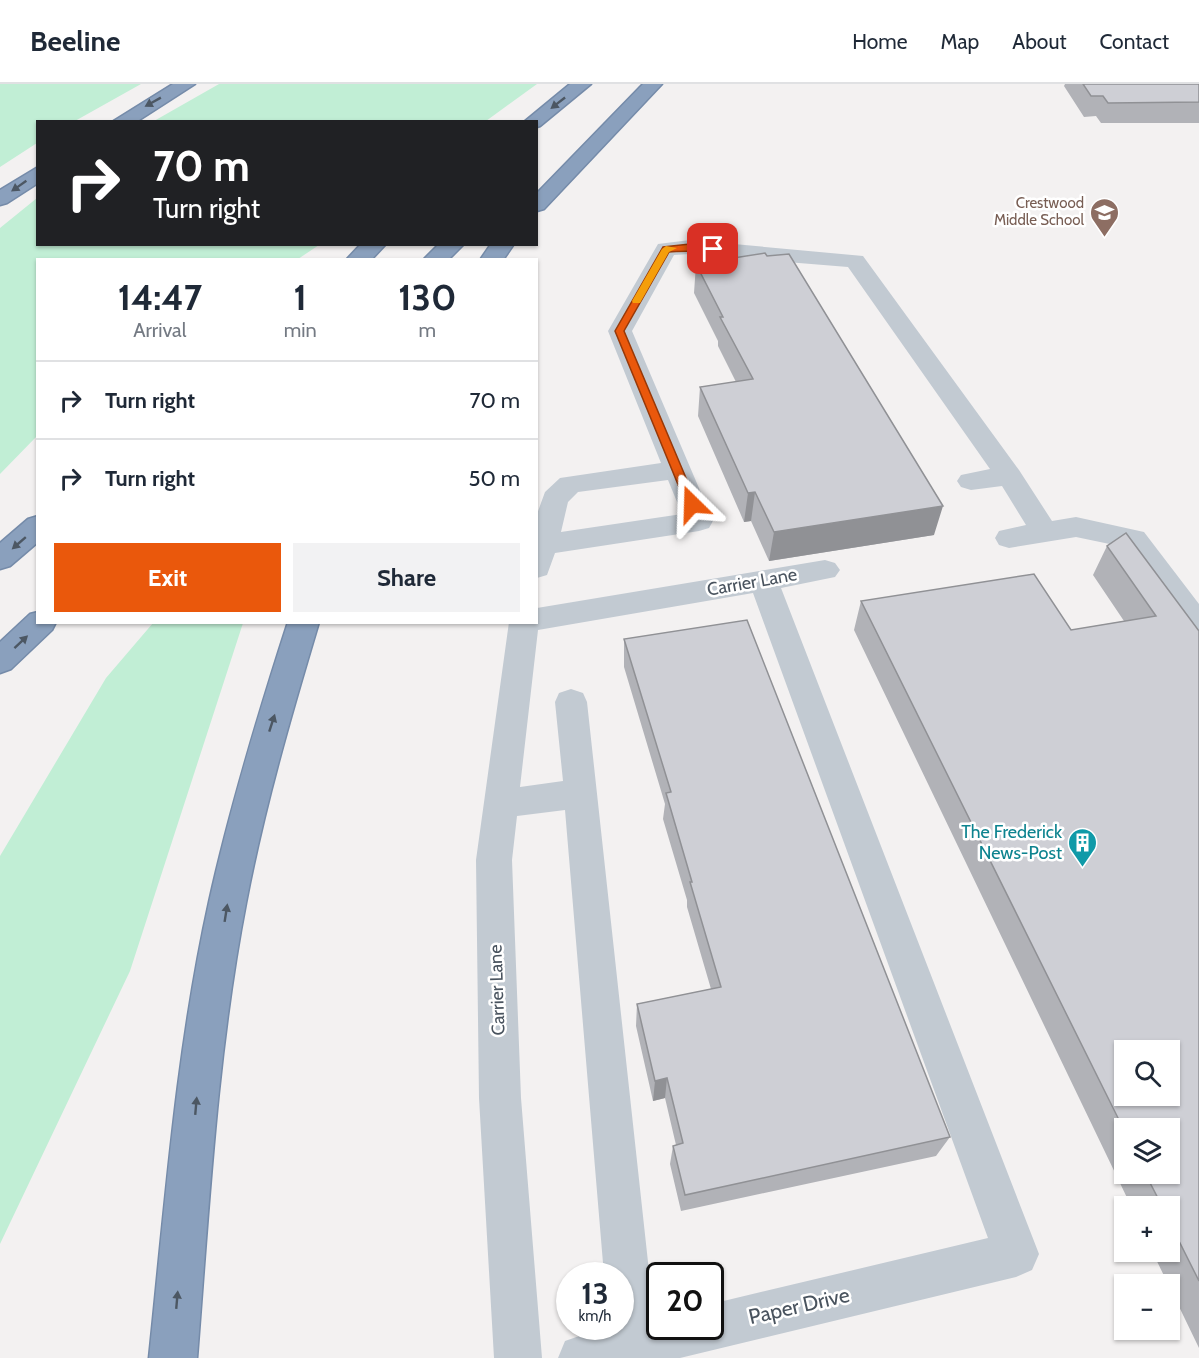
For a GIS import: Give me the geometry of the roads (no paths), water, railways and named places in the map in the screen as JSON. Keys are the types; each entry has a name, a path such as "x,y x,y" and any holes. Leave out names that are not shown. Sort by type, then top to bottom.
{"highway":[{"path":"124,120 186,84"},
{"path":"536,120 582,84"},
{"path":"546,169 651,84"},
{"path":"538,205 651,84"},
{"path":"0,199 36,174"},
{"path":"359,258 373,246"},
{"path":"436,258 451,246"},
{"path":"0,559 36,528"},
{"path":"0,661 39,624"},
{"path":"173,1358 198,1091 227,904 262,753 303,624"}],"lane":[{"path":"677,470 570,484 555,499 540,556 699,521 620,331 666,249 690,247 855,261 1009,476 1044,532"},
{"path":"971,482 1009,476"},
{"path":"1009,538 1076,527 1134,539 1199,626"},
{"name":"Carrier Lane","path":"538,619 825,570"},
{"name":"Paper Drive","path":"582,1358 1016,1254 763,580"},
{"name":"Carrier Lane","path":"518,1358 500,1098 494,860 524,624"},
{"path":"571,702 633,1345"},
{"path":"501,804 581,793"}],"place":[{"name":"Crestwood Middle School","path":"1105,238"},
{"name":"The Frederick News-Post","path":"1083,868"}]}
